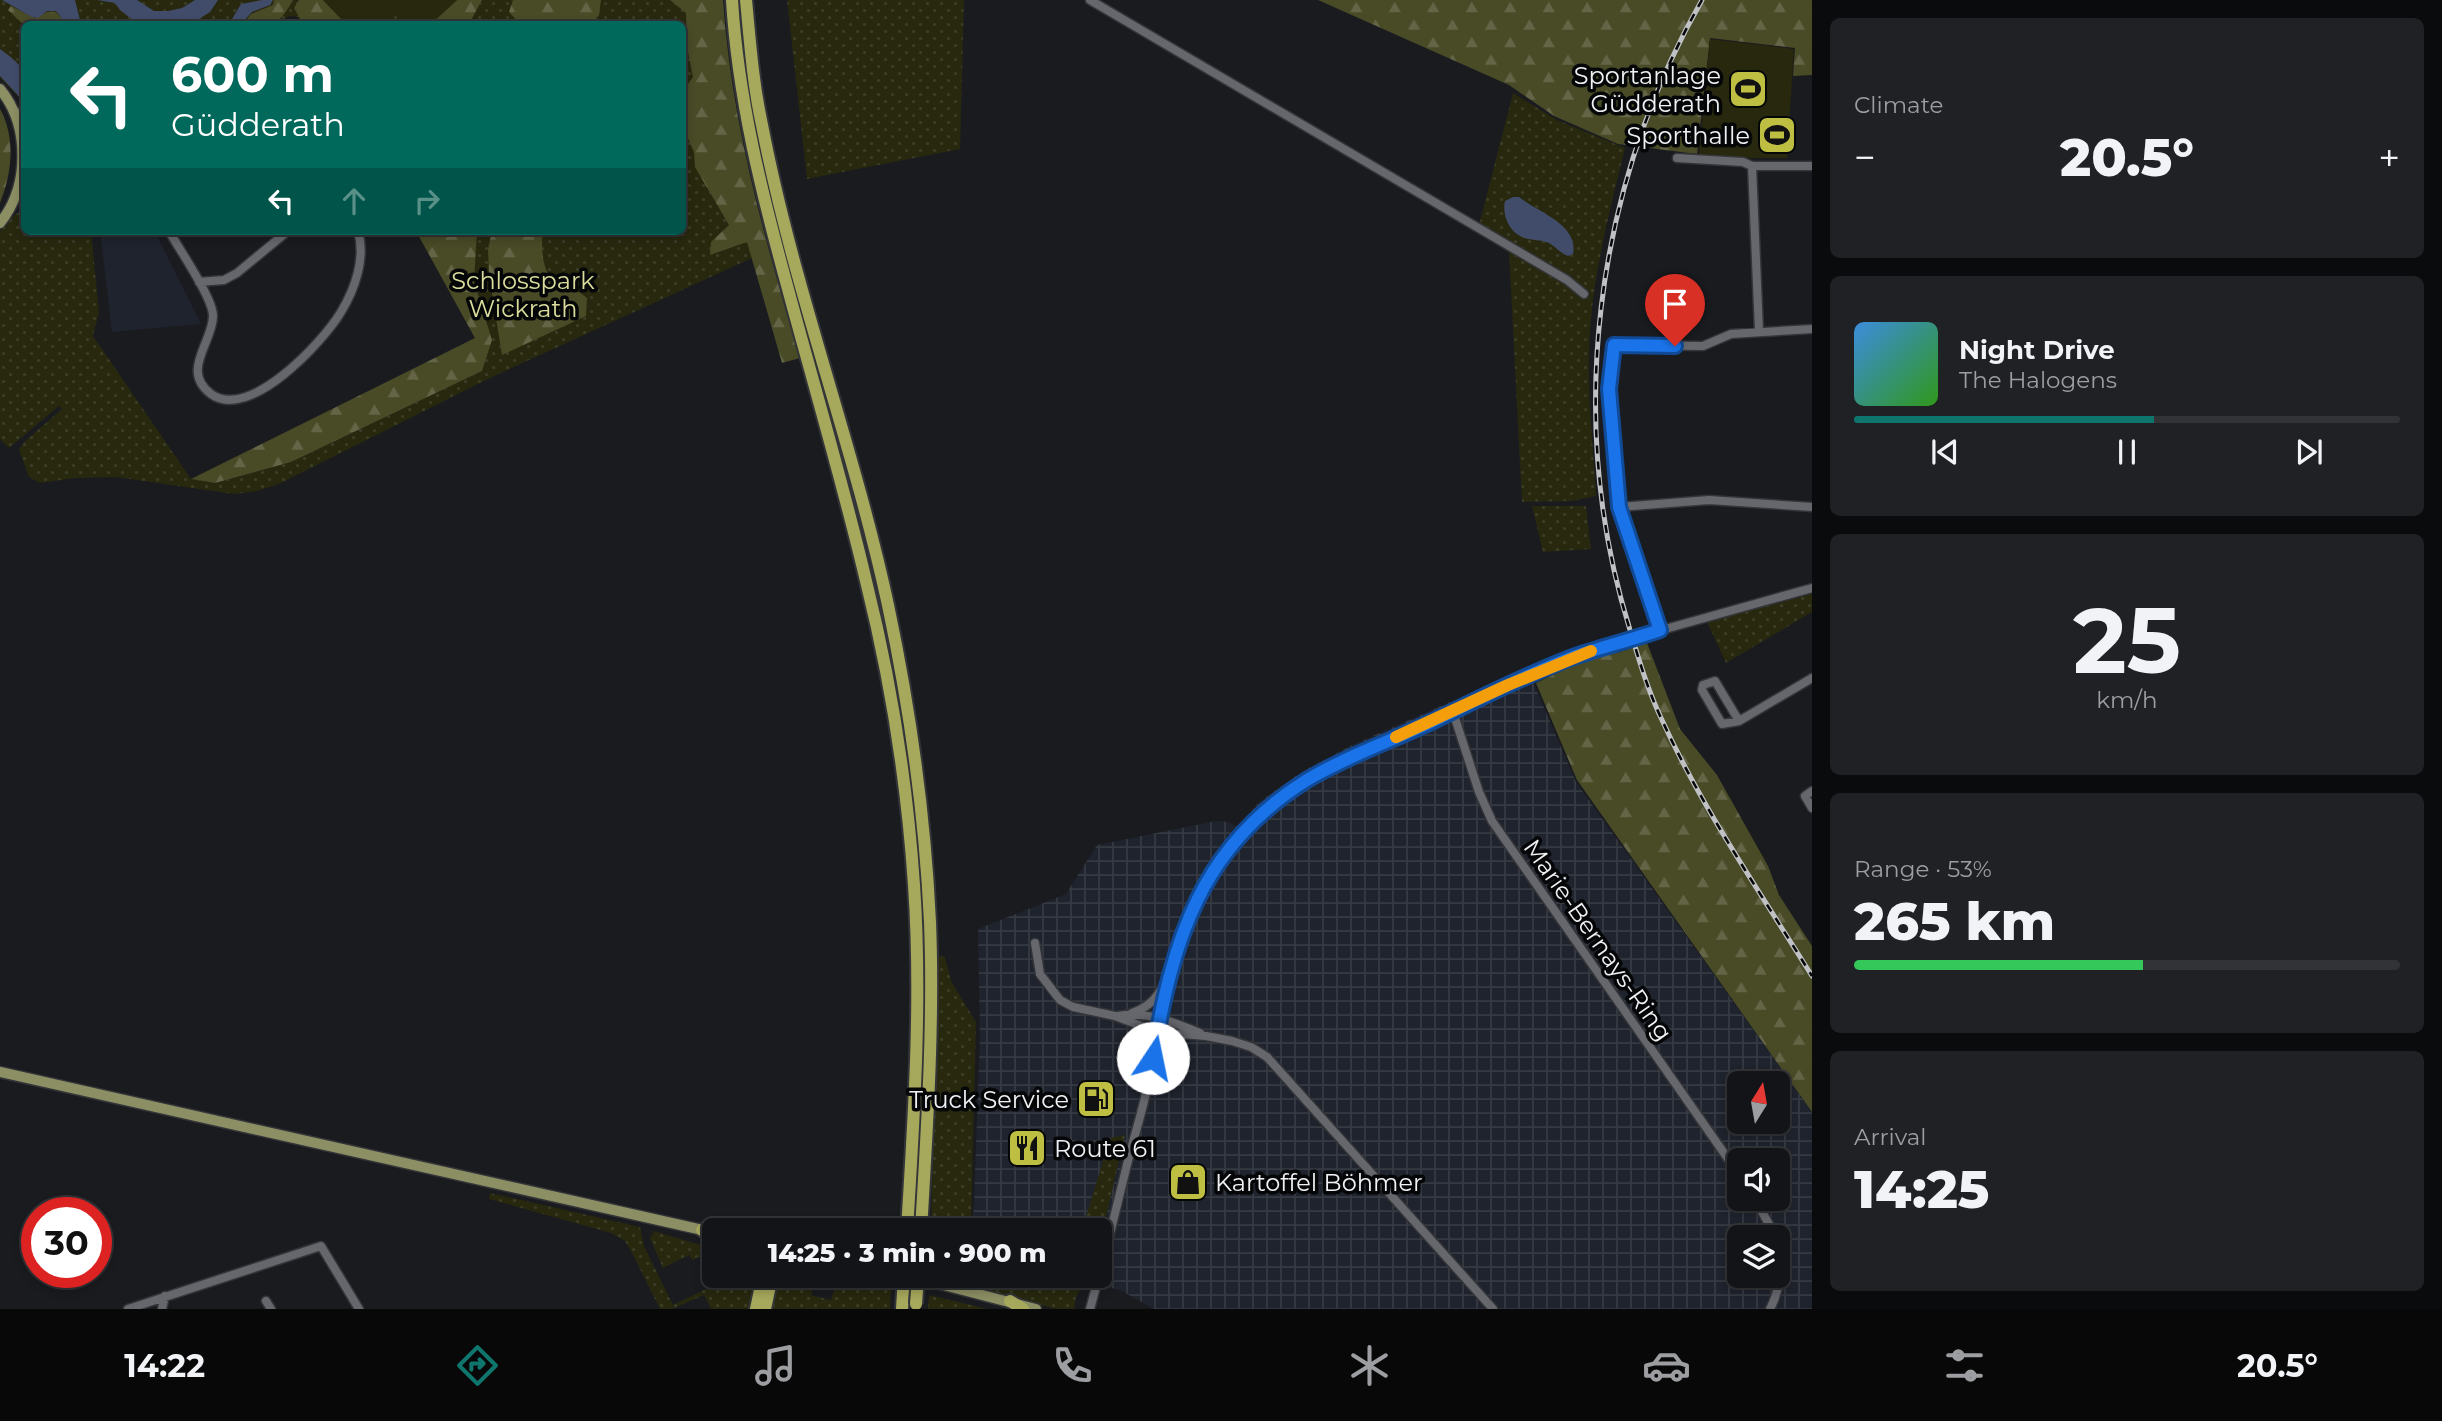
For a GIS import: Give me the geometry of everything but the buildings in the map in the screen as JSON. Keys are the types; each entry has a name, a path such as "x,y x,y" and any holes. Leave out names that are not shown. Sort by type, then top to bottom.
{"highway":[{"path":"732,0 738,70 748,130 867,582 891,695 905,787 915,886 917,959 915,1094 908,1218"},
{"path":"746,0 761,124 887,603 904,689 917,778 930,926 929,1060 922,1218"},
{"path":"756,1309 761,1288"},
{"path":"764,1288 765,1309"},
{"path":"902,1307 905,1288"},
{"path":"916,1307 917,1288"},
{"path":"1010,1301 1023,1309"}],"main road":[{"path":"0,89 20,113 21,138"},
{"path":"0,223 20,197"},
{"path":"0,1072 702,1231"},
{"path":"956,1288 1036,1309"}],"street":[{"path":"1090,0 1567,281 1584,294"},
{"path":"1676,159 1743,162 1752,166 1812,166"},
{"path":"1752,166 1759,331"},
{"path":"171,235 213,312 211,328 200,352 197,370 202,386 218,398 230,401 246,397 276,380 301,361 341,313 355,282 361,258 358,235"},
{"path":"199,282 224,280 237,273 283,235"},
{"path":"1656,632 1619,507 1609,389 1614,345 1703,346 1731,334 1812,329"},
{"path":"1619,507 1709,500 1812,507"},
{"path":"1112,1225 1150,1076 1157,1032 1179,942 1201,890 1223,856 1256,819 1309,779 1344,761 1572,657 1812,588"},
{"path":"1740,721 1714,681 1703,685 1702,690 1722,724 1740,721 1812,678"},
{"name":"Marie-Bernays-Ring","path":"1453,712 1479,792 1492,821 1727,1157"},
{"path":"1812,792 1805,796 1812,808"},
{"path":"1035,943 1040,974 1060,1000 1073,1007 1115,1016 1157,1032 1206,1036"},
{"path":"1131,1014 1148,1007 1169,978"},
{"path":"1115,1016 1131,1014 1161,1018 1206,1036 1251,1047 1267,1057 1493,1309"},
{"path":"1150,1076 1169,1046 1184,1035"},
{"path":"128,1309 321,1246 359,1309"},
{"path":"1090,1309 1096,1288"},
{"path":"1770,1309 1778,1288"},
{"path":"162,1309 165,1296"}],"shaded area":[{"path":"100,235 156,235 201,324 112,332"},
{"path":"1527,668 1576,782 1783,1071 1727,1071 1727,1134 1790,1134 1790,1081 1812,1112 1812,1309 1154,1309 1112,1288 1112,1218 973,1218 980,1036 978,929 1066,894 1097,845 1216,821 1228,822 1238,827 1259,802 1303,771 1352,745"}],"green space":[{"name":"Schlosspark Wickrath","path":"0,0 720,0 730,106 755,228 752,258 488,379 279,484 257,491 234,494 116,477 75,478 40,483 29,477 19,450 23,443 62,409 59,406 9,448 0,439 0,231 21,210 21,235 91,235 99,312 93,336 191,479 215,483 291,462 482,371 475,338 418,235 686,235 686,21 301,21 298,17 289,16 281,21 21,21 21,100 0,78"},
{"path":"274,0 293,0 277,21 245,21 251,14 273,5"},
{"path":"299,0 323,0 343,21 301,21 294,8"},
{"path":"323,0 457,0 434,21 405,21 394,11 382,21 343,21"},
{"path":"457,0 482,0 471,21 434,21"},
{"path":"513,0 601,0 599,15 594,21 517,21 509,12"},
{"path":"670,0 723,0 733,91 751,181 800,358 782,363 747,242 710,255 711,242 729,225 695,167 694,152 686,134 686,87 693,77 687,47 686,13"},
{"path":"787,0 964,0 960,149 807,179"},
{"path":"1318,0 1812,0 1812,75 1793,76 1795,48 1710,38 1697,154 1618,144 1554,116 1509,85"},
{"path":"11,6 35,18 47,12 56,12 61,17 60,21 21,22 8,10"},
{"name":"Sportanlage Güdderath","path":"1710,39 1794,49 1787,158 1699,154"},
{"path":"1513,93 1557,120 1625,148 1592,307 1589,395 1596,496 1572,501 1522,502 1509,252 1477,233"},
{"path":"0,109 8,132 10,156 0,203"},
{"path":"418,235 477,235 474,282 492,340 482,371 291,462 215,483 191,479 475,338"},
{"path":"491,235 543,235 542,252 548,273 557,283 587,298 586,316 502,355 489,275 488,249"},
{"path":"1532,506 1586,506 1591,549 1543,552"},
{"path":"1812,594 1812,612 1726,663 1707,622"},
{"path":"1647,643 1680,729 1717,775 1768,866 1779,895 1812,946 1812,1112 1790,1081 1790,1071 1783,1071 1577,780 1536,683 1572,666 1610,652 1617,653"},
{"path":"938,956 945,957 951,981 976,1022 971,1218 931,1218"},
{"path":"1125,1135 1106,1218 1086,1218 1110,1138"},
{"path":"490,1193 640,1227 644,1246 673,1305 708,1288 755,1288 750,1309 711,1309 704,1295 672,1309 660,1309 625,1241 611,1233 489,1199"},
{"path":"654,1231 702,1245 702,1259 698,1257 693,1260 689,1255 663,1268 650,1238"},
{"path":"775,1288 813,1288 811,1295 831,1300 834,1288 891,1288 890,1309 770,1309"},
{"path":"978,1288 1082,1288 1076,1297 1074,1309 1056,1309"},
{"path":"929,1295 988,1309 928,1309"}],"water":[{"path":"2,0 75,0 80,21 61,21 56,11 47,11 38,18"},
{"path":"97,0 137,0 154,11 168,11 182,8 195,0 218,0 210,12 196,21 134,21 115,3"},
{"path":"273,0 270,5 252,12 244,21 231,21 241,4"},
{"path":"0,49 21,68 21,99 0,76"},
{"path":"1519,197 1563,227 1570,235 1573,254 1568,256 1549,243 1527,239 1516,233 1509,225 1504,211 1505,201"}],"railway":[{"path":"1702,0 1665,73 1636,149 1615,228 1601,308 1596,389 1599,470 1610,551 1630,630 1657,709 1695,786 1812,976"}],"slow traffic":[{"path":"1396,737 1508,685 1591,651"}],"place":[{"name":"Sportanlage Güdderath","path":"1748,89"},
{"name":"Sporthalle","path":"1777,135"},
{"name":"Truck Service","path":"1096,1099"},
{"name":"Route 61","path":"1027,1148"},
{"name":"Kartoffel Böhmer","path":"1188,1182"}],"route":[{"path":"1153,1058 1169,978 1193,905 1212,871 1256,819 1309,779 1344,761 1572,657 1660,630 1619,507 1609,389 1614,345 1675,346"}]}
